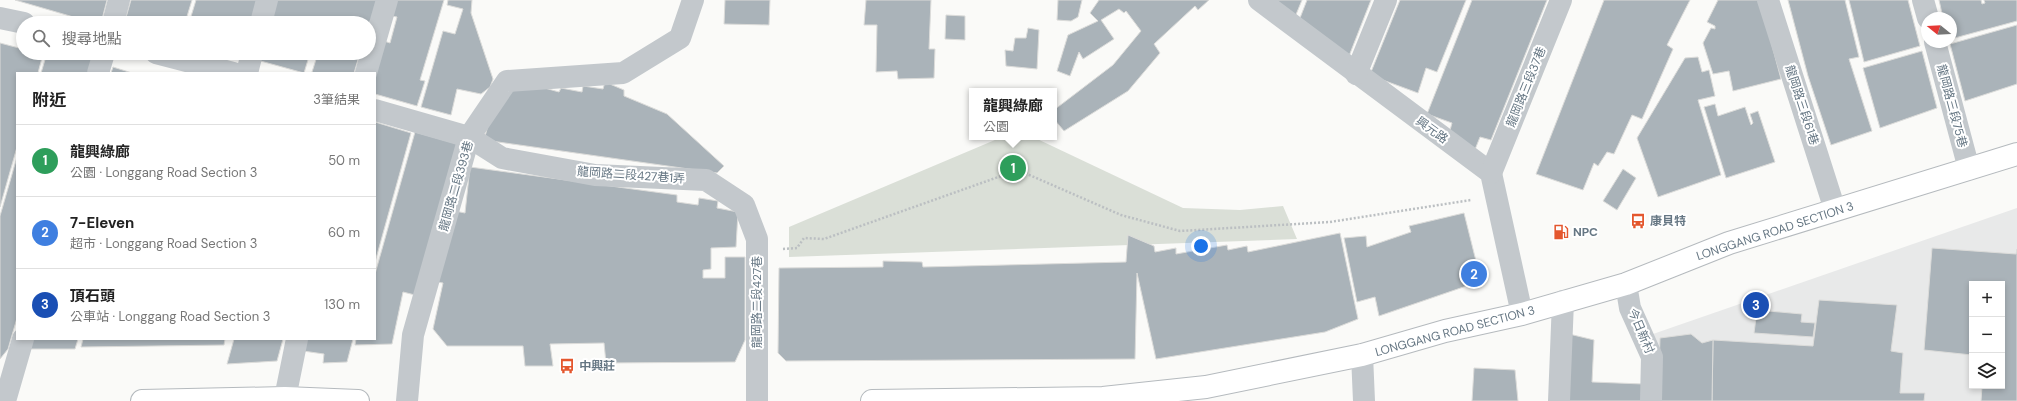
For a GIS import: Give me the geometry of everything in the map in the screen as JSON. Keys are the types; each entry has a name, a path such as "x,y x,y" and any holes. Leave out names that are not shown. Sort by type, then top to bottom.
{"main road":[{"name":"LONGGANG ROAD SECTION 3","path":"872,401 1103,399 1206,387 1362,355 1445,331 1522,314 1626,284 1729,243 2017,154"},
{"path":"142,401 285,398 358,401"}],"lane":[{"path":"115,16 120,0"},
{"path":"263,16 267,0"},
{"path":"376,38 387,0"},
{"name":"龍岡路二段393巷","path":"407,401 413,335 469,137 507,80 623,73 680,38 693,0"},
{"name":"興元路","path":"1259,0 1356,74 1491,173"},
{"path":"1356,74 1386,0"},
{"name":"龍岡路三段37巷","path":"1491,173 1561,0"},
{"name":"龍岡路三段61巷","path":"1768,0 1835,210"},
{"path":"1923,0 1926,12"},
{"path":"0,18 16,21"},
{"name":"龍岡路三段75巷","path":"1937,48 1969,169"},
{"path":"98,72 102,60"},
{"path":"183,60 229,72"},
{"path":"247,72 250,60"},
{"path":"366,72 370,60"},
{"name":"龍岡路二段427巷1弄","path":"376,110 469,137 502,158 595,175 706,180 744,205"},
{"path":"1491,173 1522,314"},
{"name":"龍岡路二段427巷","path":"744,205 757,239 757,401"},
{"name":"今日新村","path":"1626,284 1630,308 1652,357 1651,401"},
{"path":"1559,401 1563,301"},
{"path":"5,401 23,340"},
{"path":"285,398 297,340"},
{"path":"1362,355 1364,401"}],"path":[{"path":"757,250 797,248 804,238 824,239 1018,170 1121,215 1180,230 1330,222 1497,195"}],"shaded area":[{"path":"995,140 1039,140 1183,208 1240,210 1283,206 1297,239 789,257 789,227"},
{"path":"2017,208 2017,401 1694,401 1696,347 1652,345 1653,334"}],"building":[{"path":"15,0 107,0 103,16 70,16"},
{"path":"131,0 192,0 187,16 126,16"},
{"path":"196,0 259,0 254,16 191,16"},
{"path":"274,0 382,0 373,16 270,16"},
{"path":"396,0 444,0 420,80 425,81 417,106 376,94 375,72 384,41 390,43 397,17 392,16"},
{"path":"448,0 472,0 471,13 493,79 490,87 481,94 457,89 451,115 421,107 443,31 455,34 463,9 447,5"},
{"path":"725,0 770,0 769,25 724,24"},
{"path":"866,0 931,0 929,49 935,49 934,78 898,79 897,71 876,72 877,25 864,25"},
{"path":"1058,0 1082,0 1078,17 1071,21 1057,20"},
{"path":"1099,0 1209,0 1198,10 1195,6 1154,44 1160,53 1128,91 1064,131 1057,123 1057,108 1113,65 1141,31 1126,11 1124,13 1119,9 1101,20 1114,39 1083,59 1079,52 1070,76 1057,71 1068,35 1098,21 1090,13"},
{"path":"1276,0 1302,0 1295,17"},
{"path":"1307,0 1371,0 1349,56 1300,18"},
{"path":"1400,0 1466,0 1437,72 1426,68 1418,93 1380,79 1371,72"},
{"path":"1472,0 1547,0 1491,140 1480,137 1474,152 1449,134 1452,123 1427,114"},
{"path":"1604,0 1690,0 1667,45 1673,49 1642,119 1632,115 1614,154 1607,152 1598,166 1594,163 1583,190 1536,174"},
{"path":"1718,0 1760,0 1781,79 1733,91 1729,71 1713,74 1703,43 1711,28 1715,29 1715,26 1707,22"},
{"path":"1788,0 1845,0 1859,57 1849,59 1872,131 1831,145 1808,76"},
{"path":"1849,0 1908,0 1920,46 1864,62"},
{"path":"1939,0 1981,0 1982,4 1985,3 1984,0 2017,0 2017,21 1957,37 1957,12 1942,12"},
{"path":"946,15 965,16 965,40 945,39"},
{"path":"2017,25 2017,84 1965,101 1951,48 1957,48 1957,42"},
{"path":"1028,28 1039,30 1037,69 1006,66 1005,50 1013,51 1015,38 1026,38"},
{"path":"0,43 16,47 16,60 41,60 38,72 16,72 16,151 0,207"},
{"path":"1922,51 1937,108 1880,128 1863,68"},
{"path":"1698,57 1702,72 1709,70 1715,96 1698,100 1721,175 1658,197 1637,138 1685,58"},
{"path":"45,60 92,60 89,72 41,72"},
{"path":"257,60 308,60 304,72"},
{"path":"316,60 358,60 354,72 312,72"},
{"path":"113,67 129,72 111,72"},
{"path":"605,82 624,90 624,96 667,114 724,166 717,173 484,140 491,115 511,91 541,87 559,92 561,88 582,92 583,86 603,89"},
{"path":"1715,104 1718,116 1745,107 1751,125 1753,123 1750,114 1758,111 1775,162 1726,178 1704,107"},
{"path":"376,122 411,133 376,258"},
{"path":"415,132 458,144 415,295 403,292 392,344 355,345 356,340 376,340 376,270"},
{"path":"16,160 16,321 8,349 0,359 0,216"},
{"path":"470,167 677,195 677,202 698,205 699,198 718,201 717,208 738,212 736,247 711,248 711,269 703,270 703,278 725,278 725,257 745,257 745,340 735,362 606,363 604,343 550,344 553,366 525,366 523,346 447,346 433,329 443,283 437,282 455,211 465,213"},
{"path":"1623,169 1636,178 1617,210 1603,201"},
{"path":"1464,213 1481,281 1379,316 1375,297 1357,302 1344,238 1366,236 1367,247 1411,232 1409,226"},
{"path":"1340,233 1358,319 1325,332 1156,359 1137,273 1135,359 786,361 778,353 779,268 883,267 883,261 922,262 923,267 1126,262 1128,235 1154,246 1155,252 1176,248 1176,254 1227,245 1228,250 1247,246 1248,252"},
{"path":"1932,248 2016,254 2017,249 2017,401 1981,401 1982,389 2005,389 2005,281 1969,281 1969,355 1924,350"},
{"path":"1819,300 1897,305 1891,351 1903,353 1900,393 1925,393 1924,401 1712,401 1713,340 1813,346"},
{"path":"1757,310 1802,314 1801,322 1815,323 1813,337 1754,333"},
{"path":"1569,334 1594,340 1592,382 1643,384 1643,401 1565,401"},
{"path":"1691,334 1702,343 1713,340 1712,401 1658,401 1660,338"},
{"path":"32,340 78,340 75,349 29,349"},
{"path":"83,340 225,340 224,345 81,347"},
{"path":"234,340 283,340 277,361 227,364"},
{"path":"307,340 353,340 347,362 323,363 324,354 303,351"},
{"path":"1474,368 1515,370 1518,401 1472,401"}],"place":[{"name":"龍興綠廊","path":"1013,168"},
{"name":"康貝特","path":"1638,221"},
{"name":"NPC","path":"1561,232"},
{"name":"7-Eleven","path":"1474,274"},
{"name":"頂石頭","path":"1756,305"},
{"name":"中興莊","path":"567,366"}]}
